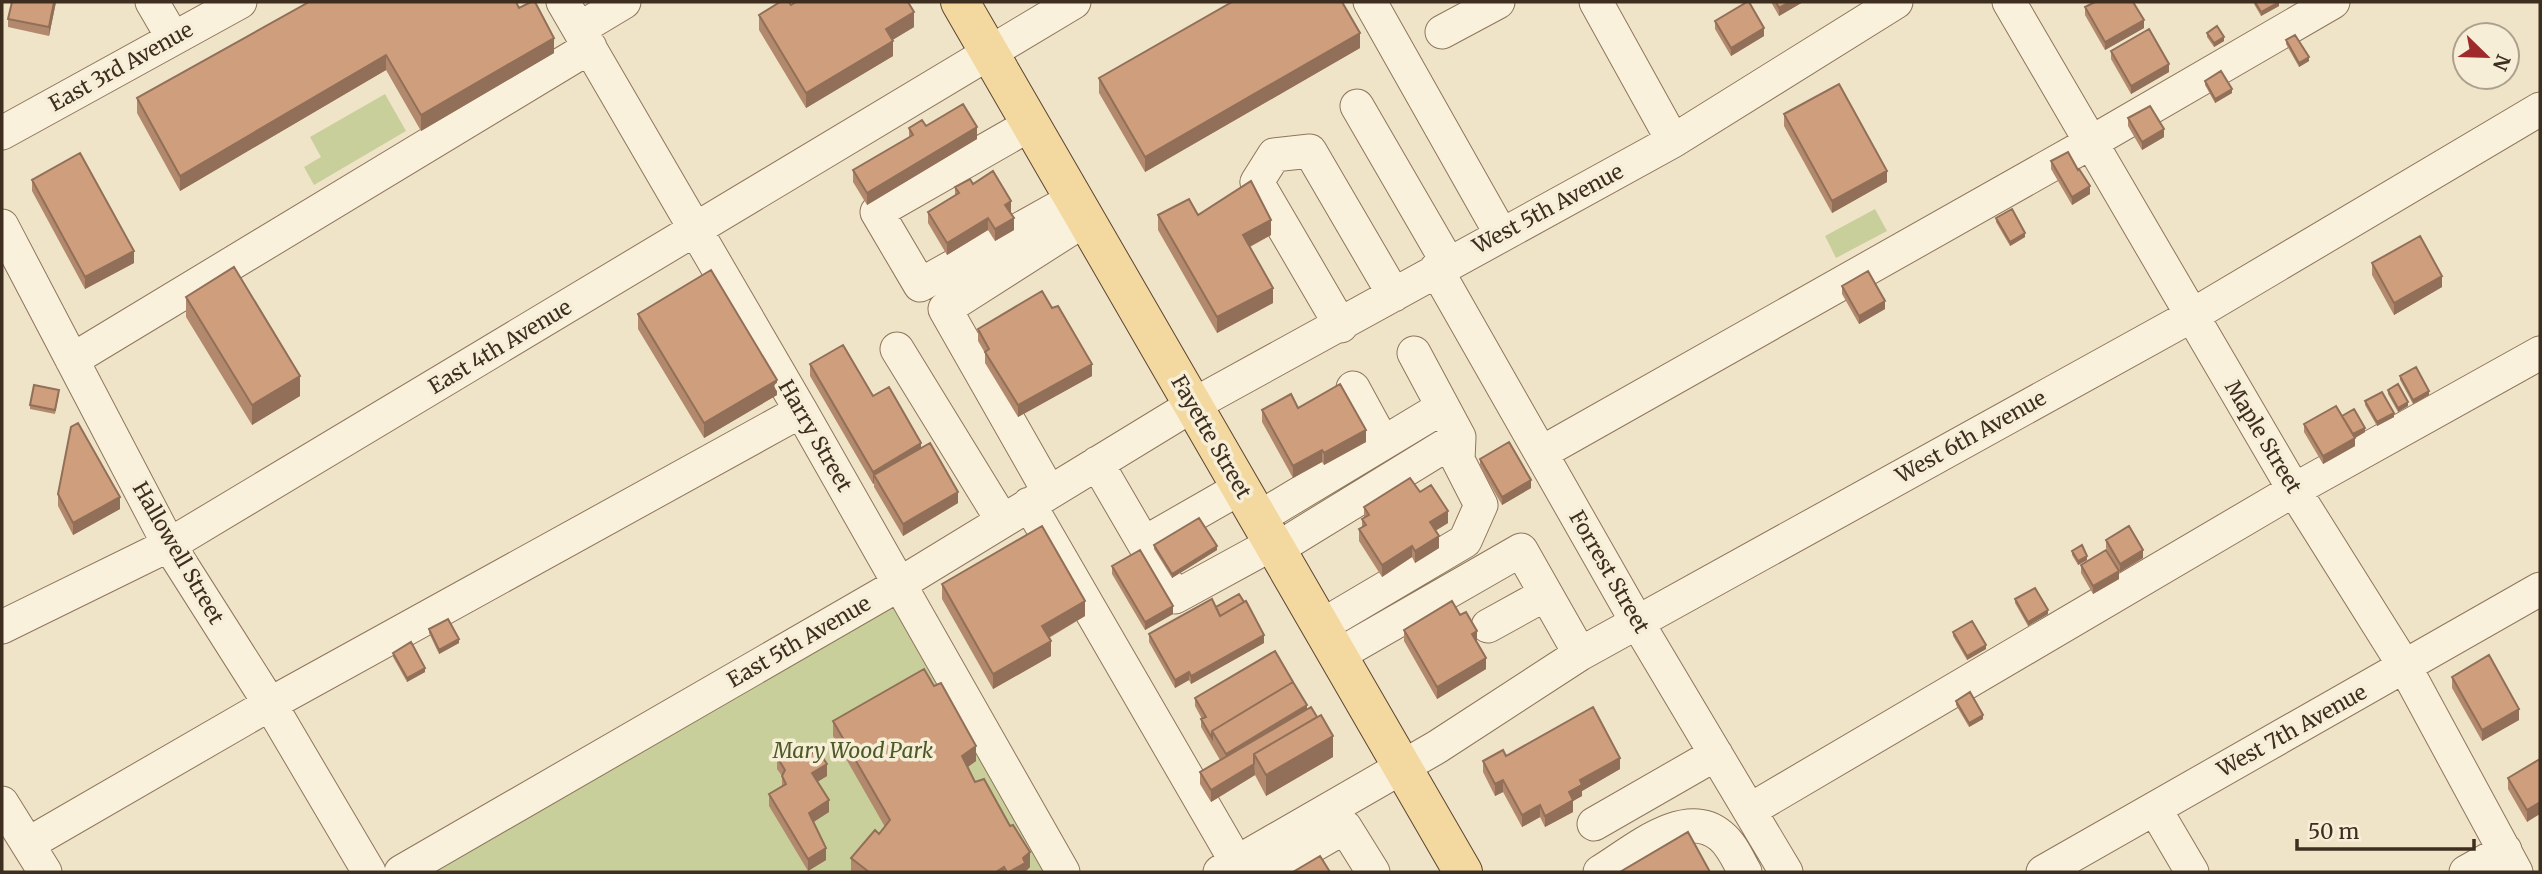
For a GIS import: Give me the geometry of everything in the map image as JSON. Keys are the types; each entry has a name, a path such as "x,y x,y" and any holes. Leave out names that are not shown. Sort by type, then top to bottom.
{"main road":[{"name":"Fayette Street","path":"960,2 1463,872"}],"street":[{"path":"152,2 173,38"},
{"name":"East 3rd Avenue","path":"2,133 240,2"},
{"path":"72,360 577,26 624,2"},
{"name":"East 4th Avenue","path":"2,627 169,545 1073,2"},
{"path":"1370,2 1501,234"},
{"path":"1442,32 1498,2"},
{"path":"1596,2 1673,141"},
{"name":"West 5th Avenue","path":"1193,405 1341,326 1442,266 1673,141 1896,2"},
{"name":"Maple Street","path":"2009,2 2294,490 2404,667 2511,861"},
{"path":"1541,453 2090,143 2333,2"},
{"name":"Harry Street","path":"577,26 801,411 1063,872"},
{"name":"Forrest Street","path":"1357,106 1541,453 1637,622 1786,872"},
{"name":"West 6th Avenue","path":"1236,870 1340,816 1403,766 1437,747 1580,654 2191,316 2540,109"},
{"path":"1031,124 877,212 920,285 1080,209"},
{"path":"1341,326 1257,182 1274,155 1310,151 1394,295"},
{"path":"1080,209 945,309 1027,505 1236,870"},
{"name":"Hallowell Street","path":"2,226 169,545 270,704 369,872"},
{"path":"897,349 1027,505"},
{"path":"1330,640 1465,541 1481,505 1458,460 1459,437 1414,353"},
{"path":"1750,810 2294,490 2540,353"},
{"path":"1353,388 1383,443"},
{"name":"East 5th Avenue","path":"401,872 898,584 1193,405"},
{"path":"1097,463 1175,597 1261,525 1383,443 1444,407"},
{"path":"28,844 270,704 801,411"},
{"path":"1144,543 1261,525 1459,437"},
{"path":"1330,640 1521,551 1580,654"},
{"name":"West 7th Avenue","path":"2043,872 2540,589"},
{"path":"1488,626 1546,594"},
{"path":"1594,824 1716,754"},
{"path":"2,803 45,872"},
{"path":"2155,809 2192,872"},
{"path":"1340,816 1373,872"},
{"path":"1600,872 1669,830 1682,825 1697,824 1722,836 1745,872"},
{"path":"2466,872 2511,861"}],"green space":[{"path":"385,94 406,131 314,185 304,167 321,157 310,137"},
{"path":"1875,209 1887,231 1836,258 1825,236"},
{"name":"Mary Wood Park","path":"898,585 1063,872 401,872"}],"building":[{"path":"12,2 54,2 49,27 8,19"},
{"path":"309,2 516,2 519,8 535,2 554,38 421,115 386,55 180,176 137,98"},
{"path":"780,2 789,2 791,5 796,2 908,2 914,12 886,29 893,41 806,93 759,15"},
{"path":"1232,2 1342,2 1360,33 1145,157 1099,78"},
{"path":"1747,2 1764,28 1731,48 1715,21"},
{"path":"1776,2 1790,2 1779,8"},
{"path":"2095,2 2133,2 2144,20 2105,42 2085,7"},
{"path":"2255,2 2279,2 2261,12"},
{"path":"2217,26 2224,37 2214,43 2207,33"},
{"path":"2149,29 2169,64 2131,86 2111,51"},
{"path":"2295,35 2309,57 2299,63 2286,40"},
{"path":"2221,71 2232,89 2215,99 2205,81"},
{"path":"1839,84 1887,171 1832,201 1784,114"},
{"path":"963,104 977,127 867,193 853,170 913,135 909,128 922,120 926,126"},
{"path":"2150,106 2164,129 2142,142 2128,118"},
{"path":"2068,152 2090,186 2072,197 2051,161"},
{"path":"80,153 134,251 85,277 32,180"},
{"path":"993,171 1011,201 1005,205 1014,218 995,229 988,218 947,243 928,212 959,193 955,187 970,179 973,184"},
{"path":"1251,181 1271,220 1243,235 1273,288 1217,317 1158,215 1189,199 1198,215"},
{"path":"2012,209 2025,233 2010,242 1996,218"},
{"path":"2420,236 2442,276 2394,303 2372,263"},
{"path":"234,267 300,376 252,405 186,297"},
{"path":"711,270 777,380 704,423 638,314"},
{"path":"1868,271 1885,301 1859,316 1842,286"},
{"path":"1042,291 1052,308 1058,306 1092,364 1018,405 985,352 989,349 978,329"},
{"path":"843,345 873,396 889,387 921,443 873,472 810,364"},
{"path":"2416,367 2429,391 2413,400 2400,376"},
{"path":"1340,384 1366,430 1293,466 1262,410 1291,394 1298,408"},
{"path":"2398,384 2408,402 2398,408 2388,390"},
{"path":"34,385 59,390 55,410 30,405"},
{"path":"2382,392 2394,413 2377,422 2365,401"},
{"path":"2336,406 2355,438 2323,456 2304,424"},
{"path":"2354,409 2365,428 2353,434 2342,416"},
{"path":"78,423 120,497 73,523 58,494 71,427"},
{"path":"1509,442 1531,480 1502,497 1480,459"},
{"path":"930,443 958,492 903,524 874,475"},
{"path":"1410,478 1420,492 1431,485 1448,511 1430,522 1439,536 1415,551 1412,546 1382,565 1359,529 1366,525 1362,519 1369,515 1364,507"},
{"path":"1199,518 1217,546 1172,574 1154,545"},
{"path":"1042,526 1085,601 1042,626 1051,641 993,674 942,584"},
{"path":"2129,526 2143,550 2120,564 2106,540"},
{"path":"2082,545 2087,556 2078,561 2072,551"},
{"path":"1140,550 1173,606 1145,622 1112,566"},
{"path":"2106,550 2119,571 2093,586 2081,565"},
{"path":"2035,588 2048,610 2028,622 2015,599"},
{"path":"1239,594 1244,602 1220,616 1216,607"},
{"path":"1212,599 1220,616 1246,601 1264,635 1191,676 1189,672 1175,680 1149,634"},
{"path":"1452,601 1460,615 1466,612 1477,631 1472,634 1486,658 1437,687 1404,630"},
{"path":"448,619 459,639 439,650 429,629"},
{"path":"1972,621 1986,645 1967,656 1953,632"},
{"path":"411,642 425,668 407,678 393,653"},
{"path":"1275,651 1293,682 1212,731 1212,738 1201,719 1206,717 1195,698"},
{"path":"2489,655 2519,709 2482,730 2452,677"},
{"path":"924,669 934,686 941,683 976,746 962,756 975,782 984,779 1010,826 1013,825 1030,852 1023,858 1025,863 1009,872 1004,867 996,872 869,872 851,858 875,830 879,834 890,820 833,721"},
{"path":"1293,682 1307,705 1226,754 1212,731"},
{"path":"1970,692 1983,715 1969,723 1956,701"},
{"path":"1311,707 1317,717 1254,754 1254,764 1211,790 1200,772"},
{"path":"1593,707 1620,758 1580,780 1582,785 1569,792 1573,800 1545,816 1540,805 1522,815 1503,780 1495,784 1483,761 1503,750 1506,756"},
{"path":"1321,715 1333,736 1266,775 1254,754"},
{"path":"798,745 806,757 818,750 827,764 812,773 829,800 809,813 826,848 808,859 769,794 786,784 782,776 785,770 777,757"},
{"path":"2540,759 2540,802 2527,810 2508,778"},
{"path":"1688,832 1710,872 1620,872"},
{"path":"1320,856 1330,872 1293,872"}]}
